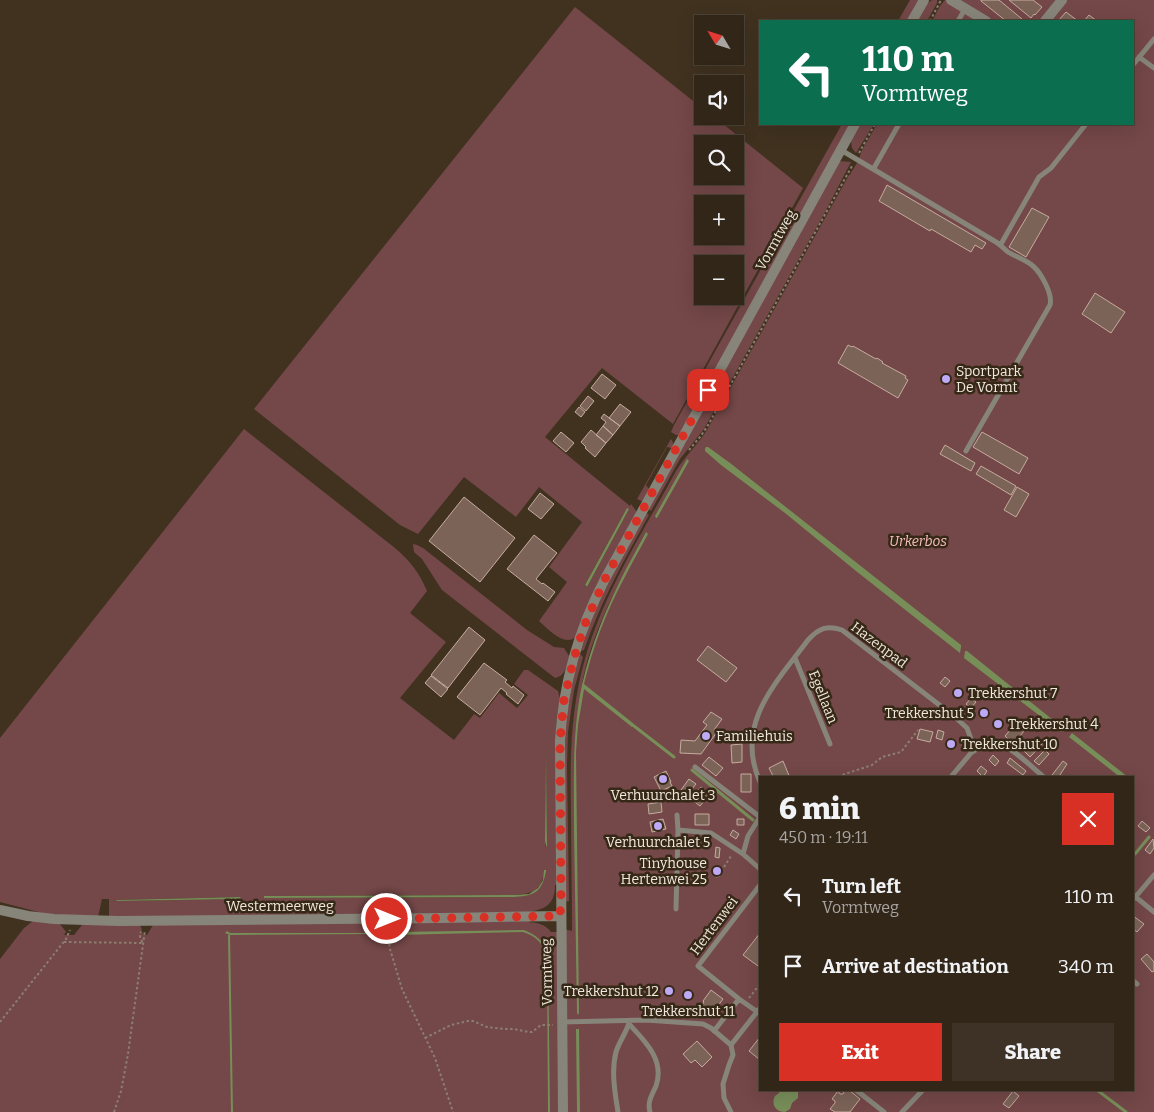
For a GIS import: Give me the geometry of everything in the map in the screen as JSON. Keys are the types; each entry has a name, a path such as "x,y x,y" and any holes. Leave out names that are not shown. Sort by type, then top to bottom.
{"street":[{"path":"913,20 924,0"},
{"path":"951,0 984,20"},
{"path":"1046,20 1062,0"},
{"name":"Vormtweg","path":"563,1112 557,1023 560,916 560,730 562,711 576,648 599,590 854,125"},
{"name":"Westermeerweg","path":"0,910 54,919 118,921 560,916"}],"lane":[{"path":"959,20 965,8"},
{"path":"1134,64 1154,39"},
{"path":"1140,57 1154,68"},
{"path":"874,168 898,125"},
{"path":"1001,244 1039,178 1051,168 1085,125"},
{"path":"841,150 1001,244 1006,251 1033,266 1050,295 1051,302 1044,316 966,451"},
{"name":"Hazenpad","path":"759,779 752,758 752,736 767,694 814,633 820,629 834,627 842,630 961,723 966,728 972,742 970,753"},
{"name":"Egellaan","path":"795,658 830,744"},
{"path":"952,776 970,753 986,744 999,743 1043,776"},
{"path":"696,767 759,816"},
{"path":"676,909 677,815"},
{"path":"743,854 748,836 759,819"},
{"path":"678,830 711,833 743,854 759,868"},
{"path":"1154,875 1134,897 1154,912"},
{"name":"Hertenwei","path":"739,999 698,966 759,886"},
{"path":"714,1031 739,999 759,1011 731,1045"},
{"path":"557,1023 646,1020 703,1024 707,1026 731,1045 733,1055 722,1084 724,1098 731,1112"},
{"path":"618,1112 614,1060 629,1022"},
{"path":"629,1022 654,1054 657,1063 658,1080 649,1102 650,1112"},
{"path":"857,1091 884,1112"},
{"path":"902,1112 922,1091"}],"path":[{"path":"931,20 941,0"},
{"path":"858,154 874,125"},
{"path":"686,454 707,427 854,163"},
{"path":"839,776 872,765 882,757 901,752 918,730"},
{"path":"724,867 737,850"},
{"path":"0,1022 64,942 71,924"},
{"path":"114,1112 125,1073 145,925"},
{"path":"387,926 389,942 402,989 435,1058 453,1112"},
{"path":"143,944 140,933 145,929"},
{"path":"64,942 143,944"},
{"path":"745,1003 759,985"},
{"path":"425,1038 451,1025 468,1021 473,1021 487,1027 529,1032 532,1032 541,1025 557,1023"}],"green space":[{"path":"910,0 919,0 909,20 899,20"},
{"path":"932,0 937,0 928,20 917,20 926,4"},
{"name":"Urkerbos","path":"945,0 1154,0 1154,1112 0,1112 0,959 24,928 33,921 60,924 66,932 64,935 74,935 82,925 140,925 143,935 147,935 153,925 380,923 383,925 385,933 389,933 390,928 395,922 529,921 544,926 551,932 564,932 564,929 572,931 572,736 580,678 593,634 613,586 676,471 707,430 876,125 1134,125 1134,20 933,20","holes":["646,532 603,618 582,685 589,654 600,624 613,595"]},
{"path":"575,7 694,102 694,125 724,125 737,135 694,135 694,185 744,185 744,141 803,188 744,295 744,255 694,255 694,305 739,305 673,424 602,368 545,437 630,506 631,504 637,512 610,560 576,637 566,640 556,636 539,621 567,582 549,567 582,522 539,487 516,517 464,477 418,534 400,525 254,409","holes":["629,509 587,587 586,587 585,585 626,510"]},
{"path":"841,125 850,125 679,435 671,432 741,305 744,305 744,300"},
{"path":"859,125 873,125 856,153 852,148 851,141"},
{"path":"839,161 851,162 704,429 680,459 651,511 647,508"},
{"path":"244,429 395,548 410,562 421,578 427,591 410,613 446,642 400,698 454,740 474,714 480,718 499,693 517,708 528,695 514,684 524,670 528,670 558,691 560,699 556,724 557,885 555,885 555,892 548,905 529,912 109,917 109,899 102,899 98,917 46,914 0,902 0,738","holes":["546,744 547,846 545,847","546,870 546,872 542,884 536,891 514,897 264,898 265,896 515,895 533,891 539,886","240,897 240,899 117,900"]},
{"path":"671,439 673,443 672,448 667,447 646,485 649,489 643,500 637,499"},
{"path":"645,512 649,515 614,581 584,650 581,651 594,612"},
{"path":"413,544 423,548 527,630 554,647 564,648 569,656 564,673 555,678 442,590 422,559 414,552"},
{"path":"580,654 583,657 574,690 568,732 569,901 564,902 565,724"}],"shaded area":[{"path":"706,447 730,463 961,645 960,653 785,513 721,465 705,451"},
{"path":"687,459 689,461 656,518 655,516"},
{"path":"627,508 629,509 587,587 585,585"},
{"path":"646,532 648,534 603,623 584,684 634,724 634,726 632,727 584,689 578,725 576,752 578,1015 574,756 579,703 590,655 600,626 619,583"},
{"path":"965,651 1063,728 1062,732 964,658"},
{"path":"1072,733 1127,776 1119,776 1069,737"},
{"path":"546,743 547,846 546,847 545,841"},
{"path":"544,870 546,872 544,879 536,892 532,894 514,897 264,898 264,896 529,894 538,888 543,880"},
{"path":"240,897 241,899 116,901 117,900"},
{"path":"524,930 539,939 548,954 550,1112 548,1112 547,957 539,941 523,932 397,935 396,932"},
{"path":"227,931 230,933 378,932 376,934 230,935 225,933"},
{"path":"228,935 230,935 233,1112 231,1112"},
{"path":"576,1029 579,1029 580,1112 577,1112"},
{"path":"780,1091 798,1091 798,1098 792,1103 790,1109 785,1112 779,1111 774,1105 775,1096"}],"building":[{"path":"999,0 1022,19 1005,20 981,1"},
{"path":"1009,0 1033,0 1042,7 1031,18"},
{"path":"1066,12 1077,20 1059,20"},
{"path":"1089,15 1096,20 1085,20"},
{"path":"887,185 986,243 982,249 975,245 971,252 931,229 930,231 879,201"},
{"path":"1032,208 1049,217 1026,257 1009,247"},
{"path":"1095,293 1125,312 1111,333 1082,314"},
{"path":"848,345 877,358 882,363 906,376 905,378 908,380 898,398 838,363"},
{"path":"602,374 616,385 605,399 591,388"},
{"path":"588,396 594,401 586,411 580,406"},
{"path":"620,404 631,412 620,426 609,418"},
{"path":"579,407 585,412 581,417 575,412"},
{"path":"604,414 620,426 613,435 603,426 606,422 601,418"},
{"path":"603,426 613,435 606,443 596,435"},
{"path":"591,430 606,443 595,457 581,442"},
{"path":"561,432 574,443 566,452 553,441"},
{"path":"982,432 1028,458 1019,474 973,447"},
{"path":"945,445 975,463 971,471 940,454"},
{"path":"981,466 1016,486 1011,495 976,474"},
{"path":"1017,487 1029,494 1016,517 1004,510"},
{"path":"540,493 554,504 541,519 528,509"},
{"path":"464,497 515,538 480,582 429,541"},
{"path":"534,535 557,553 536,579 555,592 548,601 507,569"},
{"path":"469,627 485,640 448,688 431,675"},
{"path":"708,646 737,668 726,682 697,660"},
{"path":"484,663 507,680 505,682 512,688 513,686 524,695 518,704 501,688 480,715 457,697"},
{"path":"431,676 448,689 441,697 425,683"},
{"path":"945,677 950,681 945,687 940,683"},
{"name":"Trekkershut 7","path":"958,687 963,691 958,698 953,694"},
{"path":"971,698 976,702 971,708 966,704"},
{"name":"Trekkershut 5","path":"984,708 990,712 985,719 979,715"},
{"name":"Familiehuis","path":"711,712 722,719 714,730 717,732 701,754 680,753 681,740 695,741 707,725 703,722"},
{"name":"Trekkershut 4","path":"998,718 1003,723 998,729 993,725"},
{"path":"1016,723 1025,730 1013,744 1005,736"},
{"path":"920,729 933,732 930,742 917,739"},
{"path":"938,730 944,732 942,740 936,738"},
{"path":"1037,737 1043,743 1030,757 1024,751"},
{"name":"Trekkershut 10","path":"953,739 956,745 949,748 946,742"},
{"path":"742,744 742,762 732,763 731,745"},
{"path":"1045,750 1049,754 1039,765 1034,761"},
{"path":"993,755 999,761 995,766 989,760"},
{"path":"709,757 723,768 716,776 702,765"},
{"path":"1010,758 1026,771 1023,775 1007,763"},
{"path":"783,761 789,776 773,776 769,768"},
{"path":"1063,761 1067,764 1059,776 1052,775"},
{"path":"981,766 987,771 982,776 977,771"},
{"name":"Verhuurchalet 3","path":"666,771 672,786 661,791 654,777"},
{"path":"741,774 751,774 751,792 741,792"},
{"path":"689,779 696,784 687,795 681,790"},
{"path":"701,787 710,794 700,806 691,799"},
{"path":"661,802 662,812 649,814 648,804"},
{"path":"695,814 709,814 709,825 695,825"},
{"name":"Verhuurchalet 5","path":"663,819 666,829 652,832 650,822"},
{"path":"737,819 744,819 744,825 737,825"},
{"path":"1142,821 1150,828 1146,832 1138,826"},
{"path":"733,830 739,834 736,839 730,835"},
{"path":"1153,839 1154,848 1150,854 1145,850"},
{"path":"716,847 720,848 719,858 715,857"},
{"name":"Tinyhouse Hertenwei 25","path":"718,866 720,876 716,877 714,867"},
{"path":"1134,916 1144,924 1137,932 1134,930"},
{"path":"759,934 759,965 743,955"},
{"path":"1147,954 1154,962 1154,971 1152,972 1141,959"},
{"name":"Trekkershut 12","path":"669,986 674,993 669,997 664,990"},
{"path":"711,990 723,999 709,1018 703,1013 706,1008 702,1005"},
{"name":"Trekkershut 11","path":"692,991 692,998 684,998 684,992"},
{"path":"759,1038 759,1059 749,1051"},
{"path":"697,1041 712,1057 702,1067 695,1060 691,1063 683,1054"},
{"path":"838,1091 840,1094 843,1094 844,1091 850,1091 860,1099 850,1112 835,1112 830,1109 835,1103 832,1099"},
{"path":"1013,1091 1019,1096 1009,1108 1003,1104"}],"waterway":[{"path":"634,726 674,757"},
{"path":"692,770 753,820"},
{"path":"1134,854 1149,837"},
{"path":"1098,1091 1126,1112"}],"place":[{"name":"Sportpark De Vormt","path":"946,379"},
{"name":"Trekkershut 7","path":"958,693"},
{"name":"Trekkershut 5","path":"984,713"},
{"name":"Trekkershut 4","path":"998,724"},
{"name":"Familiehuis","path":"706,736"},
{"name":"Trekkershut 10","path":"951,744"},
{"name":"Verhuurchalet 3","path":"663,779"},
{"name":"Verhuurchalet 5","path":"658,826"},
{"name":"Tinyhouse Hertenwei 25","path":"717,871"},
{"name":"Trekkershut 12","path":"669,991"},
{"name":"Trekkershut 11","path":"688,995"}],"route":[{"path":"387,919 560,916 561,720 574,658 599,590 708,390"}]}
